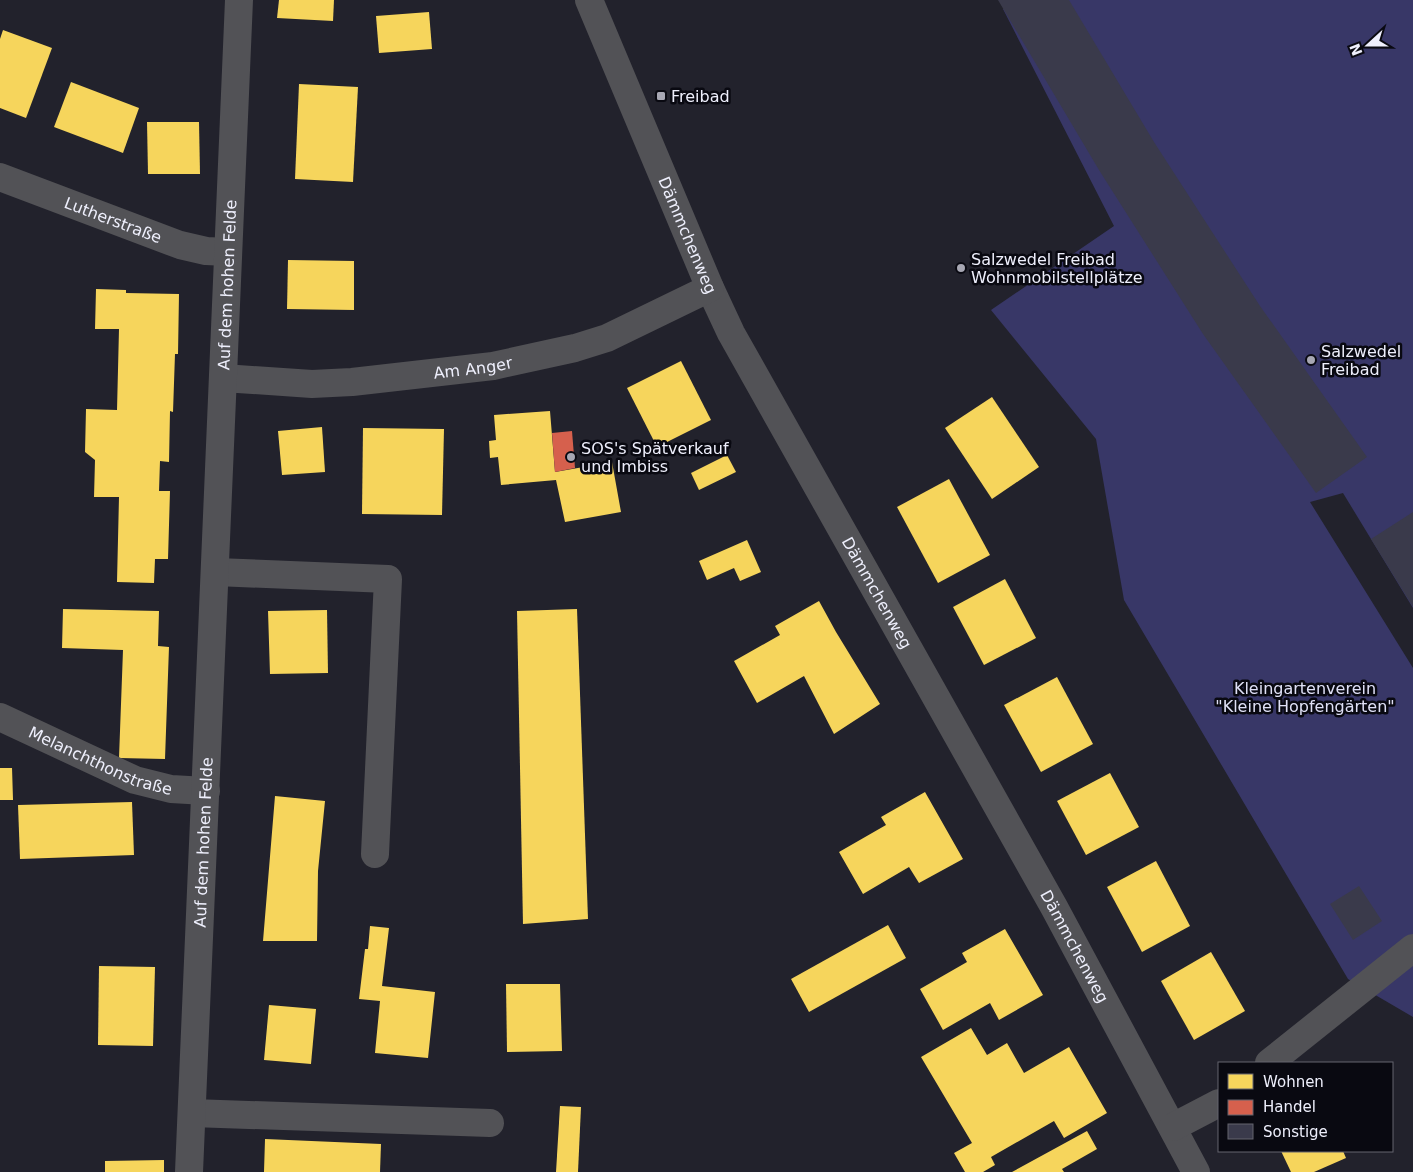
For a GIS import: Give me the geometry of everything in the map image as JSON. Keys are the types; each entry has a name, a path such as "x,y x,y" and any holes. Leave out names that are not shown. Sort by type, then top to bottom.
{"street":[{"name":"Auf dem hohen Felde","path":"189,1172 239,0"},
{"name":"Dämmchenweg","path":"589,0 710,288 772,408 1054,907 1196,1172"},
{"name":"Lutherstraße","path":"0,177 180,245 206,252 228,252"},
{"name":"Am Anger","path":"224,378 312,384 352,382 493,366 575,348 607,338 710,288"},
{"path":"216,572 388,578 374,854"},
{"name":"Melanchthonstraße","path":"0,717 135,780 171,789 206,791"},
{"path":"1270,1062 1413,948"},
{"path":"1173,1127 1218,1104"},
{"path":"192,1112 490,1123"}],"green space":[{"name":"Kleingartenverein \"Kleine Hopfengärten\"","path":"1021,0 1413,0 1413,608 1343,493 1310,502 1413,668 1413,1017 1348,979 1124,600 1096,439 991,310 1114,226 1003,9"}],"building: Wohnen":[{"path":"279,0 334,0 333,21 277,18"},
{"path":"429,12 432,49 379,53 376,16"},
{"path":"3,30 52,48 26,118 0,108 0,39"},
{"path":"71,82 139,108 123,153 54,127"},
{"path":"299,84 358,87 353,182 295,179"},
{"path":"147,122 199,122 200,174 148,174"},
{"path":"288,260 354,261 354,310 287,309"},
{"path":"96,289 126,290 126,293 179,294 178,354 175,354 173,412 170,411 169,462 160,461 159,491 170,491 168,559 155,559 154,583 117,582 119,497 94,497 95,460 85,452 86,409 117,410 119,329 95,329"},
{"path":"681,361 711,420 657,447 627,388"},
{"path":"992,397 1039,467 992,499 945,428"},
{"path":"550,411 555,472 612,462 621,512 565,522 556,480 501,485 498,457 490,458 489,441 496,440 494,415"},
{"path":"322,427 325,472 282,475 278,431"},
{"path":"363,428 444,429 442,515 362,514"},
{"path":"727,455 736,472 699,490 691,473"},
{"path":"949,479 990,555 938,583 897,507"},
{"path":"747,540 761,572 740,581 734,568 707,580 699,561"},
{"path":"1005,579 1036,638 984,665 953,607"},
{"path":"819,601 880,704 834,734 804,676 757,703 734,661 780,635 775,626"},
{"path":"63,609 159,611 158,646 169,647 165,759 119,758 123,650 62,648"},
{"path":"577,609 588,919 523,924 517,611"},
{"path":"327,610 328,673 270,674 268,611"},
{"path":"1057,677 1093,744 1041,772 1004,705"},
{"path":"0,768 12,768 13,800 0,800"},
{"path":"1110,773 1139,827 1086,855 1057,801"},
{"path":"925,792 963,859 919,883 909,867 863,894 839,852 886,825 881,817"},
{"path":"275,796 325,801 318,871 317,941 263,941"},
{"path":"132,802 134,855 20,859 18,805"},
{"path":"1156,861 1190,926 1142,952 1107,887"},
{"path":"888,925 906,958 809,1012 791,979"},
{"path":"370,926 389,928 382,986 435,992 428,1058 375,1053 380,1001 359,999 365,949 368,949"},
{"path":"1005,929 1043,995 999,1020 990,1003 943,1030 920,989 967,962 962,953"},
{"path":"1211,952 1245,1011 1194,1040 1161,981"},
{"path":"99,966 155,967 153,1046 98,1045"},
{"path":"506,984 560,984 562,1051 507,1052"},
{"path":"269,1005 316,1009 311,1064 264,1060"},
{"path":"971,1028 987,1055 1007,1043 1024,1073 1069,1047 1107,1113 1064,1138 1054,1121 991,1157 995,1165 983,1172 965,1172 954,1153 972,1143 921,1057"},
{"path":"560,1106 581,1107 578,1172 556,1172"},
{"path":"1087,1131 1097,1149 1062,1169 1064,1172 1012,1172"},
{"path":"265,1139 381,1144 380,1172 264,1172"},
{"path":"1281,1152 1343,1152 1346,1158 1314,1172 1291,1172"},
{"path":"164,1160 164,1172 105,1172 105,1161"}],"building: Handel":[{"path":"572,431 575,468 555,472 552,433"}],"building: Sonstige":[{"path":"998,0 1069,0 1154,142 1260,306 1367,457 1316,493 1203,334 1099,170"},
{"path":"1413,512 1413,607 1371,539"},
{"path":"1359,886 1382,921 1353,940 1330,904"}],"place":[{"name":"Freibad","path":"661,96"},
{"name":"Salzwedel Freibad Wohnmobilstellplätze","path":"961,268"},
{"name":"Salzwedel Freibad","path":"1311,360"},
{"name":"SOS's Spätverkauf und Imbiss","path":"571,457"}]}
